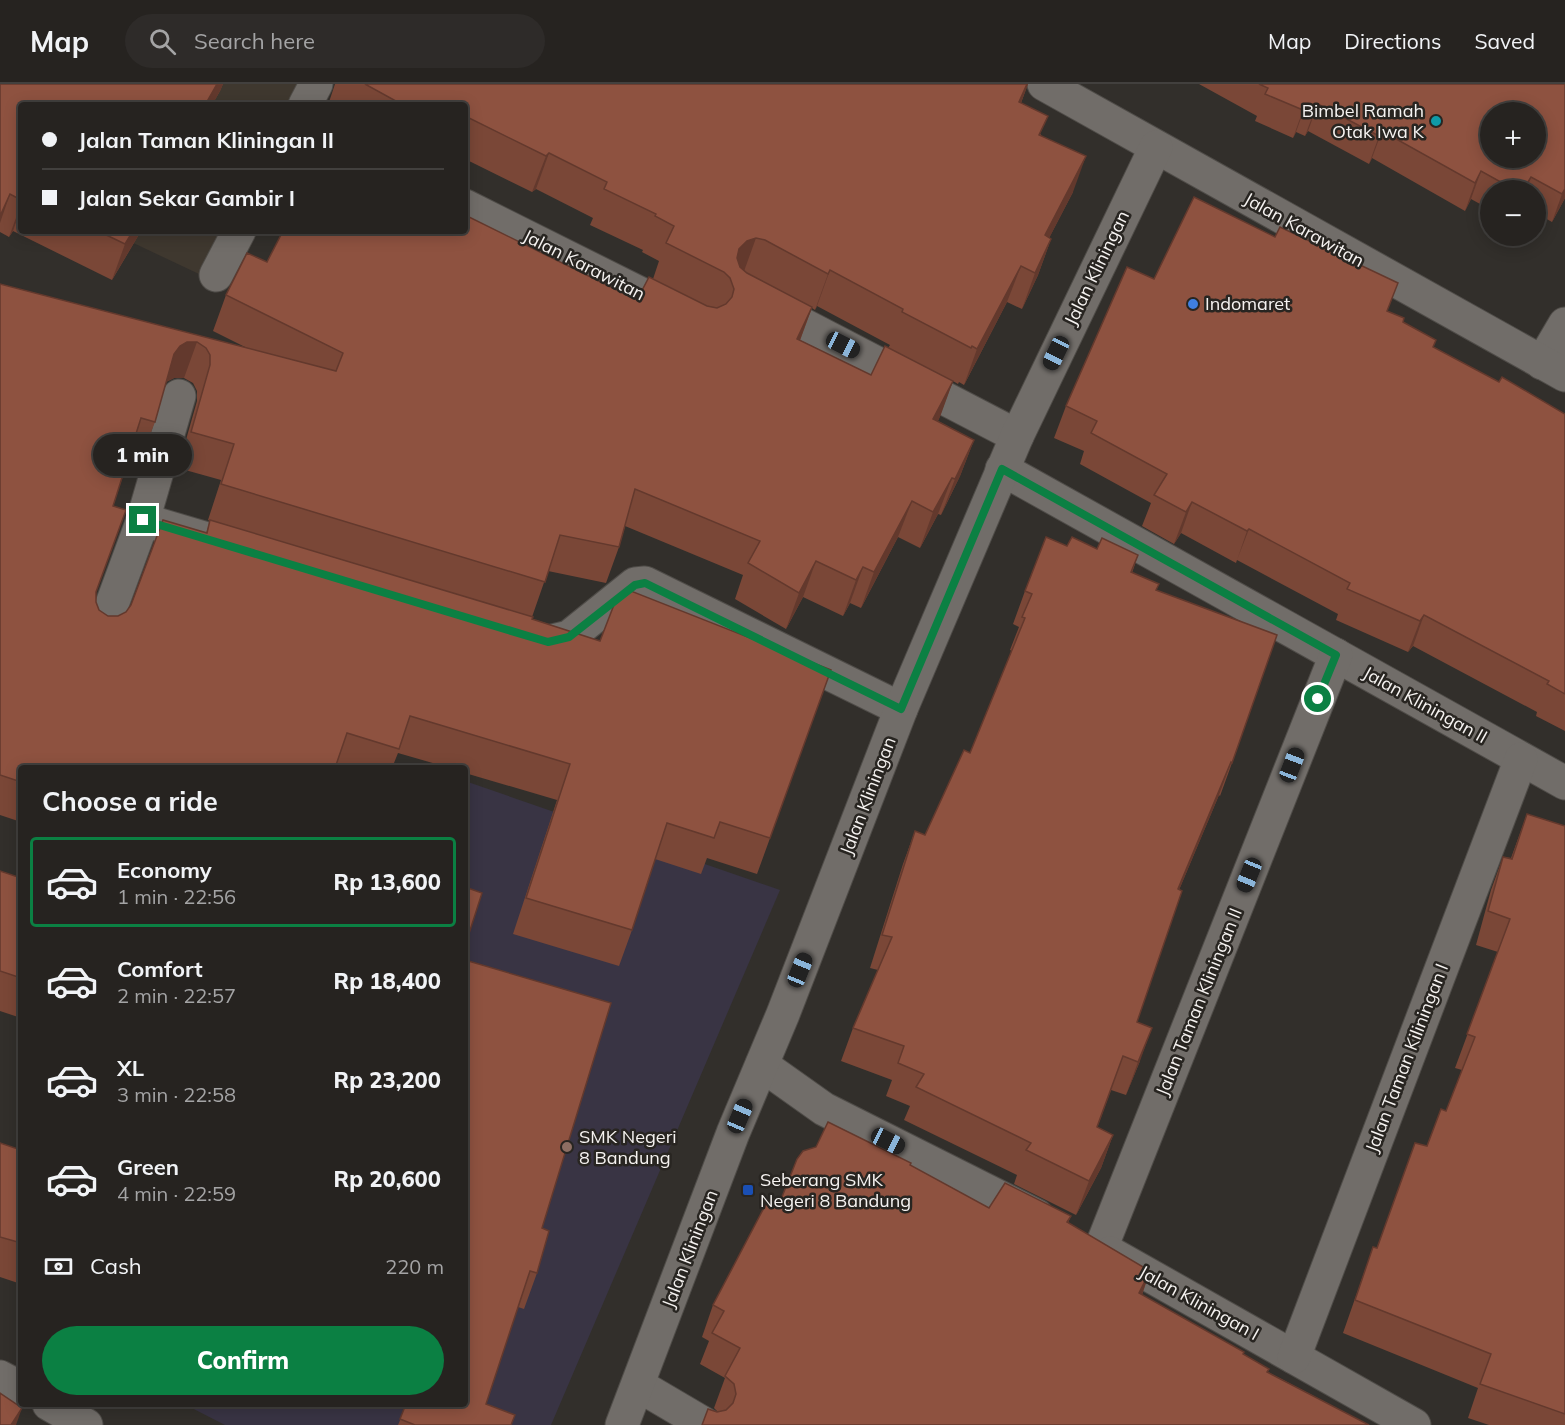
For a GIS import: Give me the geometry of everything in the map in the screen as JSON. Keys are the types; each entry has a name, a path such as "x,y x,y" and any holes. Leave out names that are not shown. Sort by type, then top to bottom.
{"street":[{"path":"307,102 316,84"},
{"name":"Jalan Karawitan","path":"1044,84 1554,369"},
{"name":"Jalan Kliningan","path":"622,1425 733,1133 835,882 901,709 1002,469 1156,147"},
{"name":"Jalan Karawitan","path":"468,208 702,325"},
{"path":"216,275 237,234"},
{"path":"742,293 1017,436"},
{"path":"1554,369 1565,324"},
{"path":"101,634 143,520 179,396"},
{"name":"Jalan Kliningan II","path":"1002,469 1565,783"},
{"path":"143,520 233,547"},
{"path":"503,628 548,642 558,641 569,637 635,585 645,583 901,709"},
{"name":"Jalan Taman Kliningan II","path":"1101,1248 1336,655"},
{"name":"Jalan Taman Kiliningan I","path":"1294,1357 1521,759"},
{"name":"Jalan Kliningan I","path":"762,1065 824,1108 1101,1248 1414,1425"},
{"path":"0,1377 18,1387"},
{"path":"638,1385 706,1425"},
{"path":"54,1407 86,1425"}],"shaded area":[{"path":"0,84 298,84 289,102 18,102"},
{"path":"114,234 219,234 199,274"},
{"name":"SMK Negeri 8 Bandung","path":"468,782 780,890 551,1425 225,1425 190,1407 468,1407"}],"building":[{"path":"0,84 217,84 207,102 18,102 18,198 10,194 0,216"},
{"path":"365,84 1027,84 1019,102 1048,116 1039,135 1086,156 1045,235 1051,239 1035,273 1021,266 977,349 902,312 903,309 830,270 828,274 765,240 756,238 747,241 739,249 737,258 740,267 747,273 812,307 797,339 871,375 885,346 953,381 933,419 974,440 955,479 952,478 933,512 912,501 874,572 863,567 856,580 816,561 799,593 748,563 760,541 635,489 619,547 560,535 545,582 221,484 234,444 191,432 210,365 210,355 206,348 197,342 187,342 180,346 174,354 155,422 141,418 113,506 126,510 96,592 99,610 108,616 118,616 126,612 131,605 163,520 207,533 210,520 533,617 532,619 600,641 617,597 626,589 831,670 770,838 720,822 714,838 667,823 632,930 526,898 570,764 410,716 399,749 347,733 336,765 18,765 18,781 0,775 0,284 336,371 343,353 226,295 247,253 267,262 281,234 468,234 468,216 637,300 649,277 707,306 717,308 726,304 732,297 734,289 730,278 724,272 666,243 674,226 655,216 656,214 604,189 607,182 549,153 546,156 468,117 468,102 398,102"},
{"path":"1259,84 1565,84 1565,189 1562,194 1546,185 1546,180 1536,180 1531,177 1529,180 1497,180 1481,171 1475,183 1382,131 1379,136 1318,104 1315,109 1306,104 1303,110 1265,94 1268,88"},
{"path":"1194,197 1275,237 1280,227 1398,283 1387,311 1404,318 1403,322 1436,340 1433,347 1499,382 1502,377 1565,414 1565,694 1547,684 1549,681 1424,615 1420,621 1347,589 1350,583 1249,529 1247,531 1192,502 1186,512 1154,495 1167,474 1091,433 1097,421 1066,406 1127,267 1154,279"},
{"path":"104,234 131,234 125,244"},
{"path":"1046,537 1067,546 1072,537 1097,549 1102,538 1138,555 1131,572 1159,584 1156,590 1277,635 1232,763 1178,889 1182,891 1137,1022 1152,1028 1138,1062 1123,1056 1097,1127 1113,1135 1089,1181 1026,1150 1031,1143 916,1087 924,1074 898,1063 904,1046 853,1028 892,937 882,935 915,831 925,835 964,750 970,753 1025,618 1022,617 1032,594 1025,591"},
{"path":"1527,814 1565,826 1565,1414 1480,1384 1491,1354 1355,1300 1373,1247 1377,1248 1415,1143 1427,1146 1441,1109 1446,1111 1475,1037 1467,1034 1510,919 1488,911 1503,857 1512,859"},
{"path":"0,871 18,877 18,977 0,971"},
{"path":"468,888 482,893 468,937"},
{"path":"468,961 611,1003 542,1228 549,1231 537,1273 530,1271 486,1404 515,1415 511,1425 415,1425 400,1419 405,1407 468,1407"},
{"path":"828,1122 911,1163 910,1165 989,1208 1005,1183 1071,1216 1067,1222 1150,1271 1139,1293 1244,1352 1243,1354 1269,1369 1267,1372 1369,1425 702,1425 708,1409 717,1412 726,1410 733,1403 736,1394 734,1384 725,1376 740,1348 712,1333 724,1311 713,1305 767,1202 778,1207 797,1159 803,1151 816,1147"},
{"path":"0,1143 18,1149 18,1242 0,1237"},
{"path":"0,1393 22,1408 11,1425 0,1425"}],"place":[{"name":"Bimbel Ramah Otak Iwa K","path":"1436,121"},
{"name":"Indomaret","path":"1193,304"},
{"name":"SMK Negeri 8 Bandung","path":"567,1147"},
{"name":"Seberang SMK Negeri 8 Bandung","path":"748,1190"}],"route":[{"path":"143,520 548,642 569,637 635,585 645,583 901,709 1002,469 1336,655 1318,699"}]}
